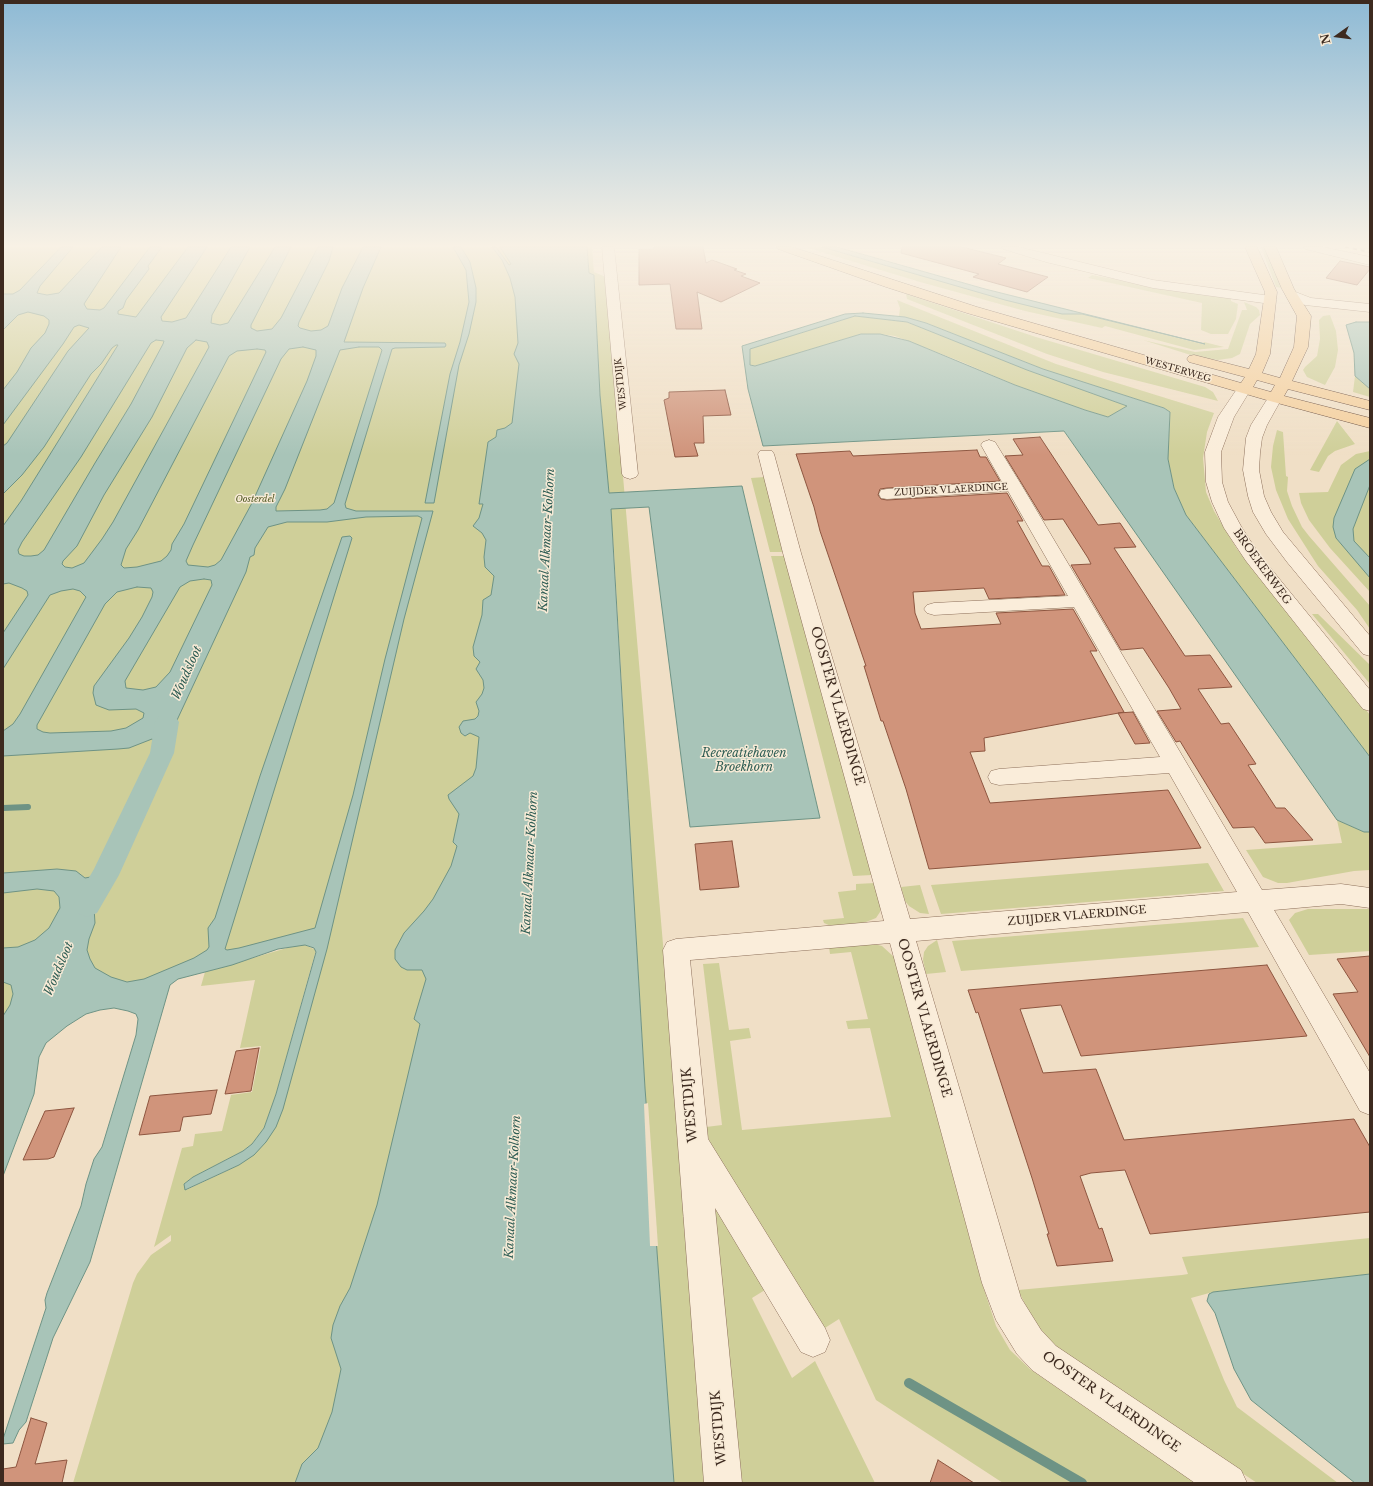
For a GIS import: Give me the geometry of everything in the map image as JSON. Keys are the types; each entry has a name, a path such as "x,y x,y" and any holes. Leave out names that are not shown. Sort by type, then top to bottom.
{"main road":[{"name":"WESTERWEG","path":"994,316 1244,389 1280,390 1370,406"},
{"path":"1032,316 1132,343"},
{"path":"1244,389 1254,375 1263,354 1268,316"},
{"path":"1280,390 1301,347 1304,316"},
{"name":"WESTERWEG","path":"1178,355 1254,375 1280,390 1370,423"}],"street":[{"name":"WESTDIJK","path":"615,316 630,474"},
{"name":"BROEKERWEG","path":"1244,389 1226,417 1213,452 1214,482 1220,502 1233,528 1252,557 1370,704"},
{"path":"1280,390 1259,425 1254,438 1251,470 1256,496 1262,512 1275,534 1293,558 1370,649"},
{"name":"ZUIJDER VLAERDINGE","path":"989,445 1256,901 1370,1101"},
{"name":"OOSTER VLAERDINGE","path":"766,454 792,553 834,696 899,932 999,1283 1008,1308 1029,1342 1044,1358 1228,1483"},
{"name":"ZUIJDER VLAERDINGE","path":"887,494 1014,486"},
{"path":"934,609 1080,601"},
{"path":"999,777 1176,764"},
{"name":"ZUIJDER VLAERDINGE","path":"1341,894 1351,887 1370,884"},
{"name":"ZUIJDER VLAERDINGE","path":"899,932 1341,894 1370,898"},
{"name":"WESTDIJK","path":"724,1483 676,950 899,932"},
{"path":"694,1143 813,1340"}],"green space":[{"name":"Oosterdel","path":"3,316 530,316 533,325 487,735 325,1483 73,1483 133,1283 137,1274 151,1255 171,1241 171,1235 154,1247 182,1148 193,1146 195,1134 222,1131 231,1095 252,1092 261,1046 240,1048 255,980 201,986 205,972 297,945 305,945 316,950 276,1094 264,1128 252,1144 243,1151 193,1177 184,1184 186,1190 239,1165 265,1143 324,939 296,942 29,1025 3,1092"},
{"path":"596,316 609,316 709,1483 674,1483 645,1088 614,551 600,395"},
{"path":"854,316 907,322 1027,370 1128,406 1108,417 1015,385 962,362 895,336 861,334 755,366 750,365 750,349"},
{"path":"900,316 938,316 1056,364 1214,413 1207,432 1203,458 1206,492 1214,511 1237,549 1370,715 1370,757 1186,515 1174,488 1168,459 1170,412 1164,408 1043,369 926,323"},
{"path":"951,316 974,316 1036,337 1205,387 1213,392 1218,401 1103,372 1047,354"},
{"path":"1049,316 1091,316 1202,344 1204,342 1224,347 1194,350 1105,326 1102,328"},
{"path":"1202,316 1236,316 1228,334 1211,334 1201,330"},
{"path":"1240,316 1259,316 1250,324 1240,354 1232,358 1218,360 1197,357 1143,340 1195,352 1228,349"},
{"path":"1323,316 1331,316 1336,331 1338,350 1335,367 1325,385 1307,377 1303,370 1317,356 1320,339 1319,320"},
{"path":"1355,376 1370,389 1370,397 1353,392"},
{"path":"1337,421 1355,444 1335,451 1328,456 1319,472 1310,470"},
{"path":"1277,430 1283,432 1286,476 1288,477 1287,491 1292,506 1302,527 1309,536 1370,606 1370,629 1357,610 1318,566 1288,519 1276,490 1271,467 1273,446"},
{"path":"1370,451 1370,592 1330,548 1309,520 1301,503 1299,493 1328,492 1341,465 1356,454"},
{"path":"765,477 784,552 770,552 751,478"},
{"path":"771,556 785,556 872,875 853,876"},
{"path":"1312,614 1318,614 1370,665 1370,684"},
{"path":"1337,820 1364,832 1370,832 1370,870 1354,871 1287,883 1278,883 1263,877 1246,850 1342,843"},
{"path":"1208,863 1224,891 941,914 931,885"},
{"path":"875,883 881,906 880,912 876,918 861,924 831,926 824,923 823,920 844,918 838,892 856,890 856,884"},
{"path":"920,885 929,914 920,913 909,906 905,901 901,887"},
{"path":"1308,909 1370,909 1370,951 1309,955 1289,920 1295,913"},
{"path":"1243,918 1259,947 961,971 952,941"},
{"path":"937,940 946,972 926,974 923,960 924,952 928,946"},
{"path":"874,944 882,946 894,957 981,1280 996,1326 1010,1350 1030,1369 1196,1483 1003,1483 876,1400 839,1319 817,1333 713,1157 706,1127 722,1125 703,964 719,963 729,1030 749,1028 751,1038 730,1041 742,1130 891,1117 870,1028 848,1029 846,1021 868,1019 851,952 830,954 829,947"},
{"path":"707,1186 773,1285 752,1298 792,1378 815,1361 875,1483 731,1483"},
{"path":"1370,1238 1370,1274 1213,1292 1191,1298 1224,1380 1237,1407 1338,1483 1257,1483 1054,1347 1039,1332 1018,1290 1182,1275 1188,1274 1182,1257"}],"water":[{"path":"3,316 17,316 3,330"},
{"path":"44,316 161,316 162,321 172,322 187,316 212,316 211,323 220,325 228,323 232,316 255,316 251,328 257,331 272,329 282,316 302,316 298,326 311,331 321,330 328,326 332,316 353,316 344,342 445,343 446,345 445,347 392,349 345,504 346,508 356,511 433,511 404,619 327,949 283,1109 276,1127 266,1142 254,1155 239,1165 185,1190 184,1184 193,1177 243,1151 252,1144 264,1128 276,1094 316,952 314,948 305,945 278,949 232,965 178,979 170,985 90,1262 53,1338 26,1422 19,1430 13,1443 3,1444 3,1439 46,1308 45,1300 47,1293 81,1206 94,1159 102,1147 136,1035 138,1019 136,1014 128,1011 114,1008 100,1010 86,1014 67,1026 46,1043 39,1057 34,1094 3,1176 3,1016 10,1005 13,994 11,985 3,982 3,948 18,947 35,940 49,928 60,908 59,897 54,891 37,889 3,893 3,873 57,869 76,871 85,878 113,875 100,892 94,908 95,923 89,939 87,950 95,968 111,977 127,982 144,979 194,958 207,950 209,947 208,928 215,918 260,776 342,537 350,536 352,538 225,949 239,948 315,928 353,795 385,659 422,518 418,516 366,517 327,522 287,522 268,527 255,548 254,555 250,557 246,572 171,733 169,751 151,759 155,741 152,739 129,748 3,756 3,731 13,724 20,714 86,597 80,591 73,589 50,595 3,669 3,633 28,595 27,591 22,588 9,583 3,584 3,526 21,501 118,345 112,348 101,364 91,374 44,447 22,475 3,494 3,446 7,443 68,351 89,328 79,325 74,327 3,425 3,390 17,372 31,348 45,333 49,320","holes":["156,340 164,341 131,404 44,550 38,555 24,556 19,554 18,550 22,542 81,457 151,343","196,340 207,342 209,347 113,522 102,539 84,563 72,568 65,567 62,564 63,561 77,546 104,495 152,417 187,348","303,347 316,350 316,356 307,381 252,503 221,560 215,565 208,567 188,565 186,561 193,545 281,359 289,349","359,347 379,347 382,350 334,503 327,509 320,510 276,511 276,507 285,489 340,350","257,349 265,350 266,352 184,524 172,544 171,550 161,561 137,567 124,568 121,565 126,549 138,530 229,356 237,351","204,579 211,580 212,585 170,672 156,687 143,690 126,688 125,681 180,587 190,581","137,587 151,588 153,592 142,617 129,638 94,686 93,693 96,705 109,710 136,709 144,713 143,718 126,728 111,731 50,733 37,729 37,725 105,604 117,592"]},
{"path":"466,316 473,316 459,365 434,503 425,503 450,374 460,342"},
{"path":"516,316 596,316 600,395 609,493 742,486 820,818 690,827 649,507 611,509 645,1088 674,1483 295,1483 302,1464 318,1448 332,1412 341,1369 331,1338 333,1325 340,1306 350,1288 377,1205 420,1024 414,1019 426,979 422,970 407,970 401,967 395,959 395,950 404,933 433,899 451,866 457,846 453,842 459,814 448,795 473,776 476,768 479,737 470,733 465,736 461,733 459,727 463,721 475,719 478,716 479,711 476,702 482,694 484,688 483,680 476,669 480,662 474,656 473,647 482,615 483,600 491,595 494,576 485,567 484,557 486,540 482,533 473,526 479,518 483,504 479,504 488,442 496,437 497,430 505,428 512,423 519,364 514,354 518,343"},
{"path":"837,316 854,316 750,349 750,365 755,366 861,334 880,334 909,341 1015,385 1108,417 1127,406 1027,370 907,322 858,316 905,317 926,323 1043,369 1164,408 1170,412 1168,459 1174,488 1186,515 1370,757 1370,832 1364,832 1337,820 1064,431 763,446 748,389 742,346"},
{"path":"1092,316 1094,316 1205,344"},
{"path":"1356,322 1370,322 1370,389 1355,376 1354,353 1346,325"},
{"path":"1370,459 1370,485 1353,529 1354,541 1370,558 1370,578 1336,538 1333,527 1334,518 1355,469"},
{"path":"1370,1274 1370,1483 1355,1483 1251,1400 1234,1369 1215,1313 1207,1301 1209,1294 1213,1292"}],"pier":[{"path":"648,1103 658,1246 650,1246 644,1104"}],"building":[{"path":"674,316 700,316 702,329 676,329"},
{"path":"725,390 731,415 703,416 704,443 694,443 698,456 675,457 664,400 669,398 669,392"},
{"path":"1040,437 1098,525 1120,523 1136,547 1114,548 1185,656 1210,655 1232,687 1198,689 1221,724 1229,723 1256,764 1248,765 1276,808 1285,808 1313,840 1265,843 1254,827 1233,828 1180,741 1176,742 1157,711 1181,709 1169,688 1143,648 1121,650 1071,565 1091,564 1088,558 1063,519 1044,520 1005,456 1023,455 1013,439"},
{"path":"977,450 980,457 986,457 1000,481 887,488 880,489 878,495 881,499 887,500 1007,493 1023,521 1017,521 1042,566 1049,566 1065,595 989,599 984,588 913,592 915,613 921,629 1001,624 996,613 1073,609 1097,651 1090,651 1124,712 984,738 985,751 970,752 990,803 1168,790 1201,848 929,869 906,789 883,721 881,721 864,666 866,666 820,531 814,507 796,454 850,451 853,456"},
{"path":"1133,712 1150,743 1135,744 1118,713"},
{"path":"732,841 739,887 700,890 695,844"},
{"path":"1370,956 1370,1057 1333,994 1358,992 1337,959"},
{"path":"1267,965 1307,1036 1081,1056 1061,1005 1020,1009 1043,1073 1096,1069 1124,1140 1354,1119 1370,1147 1370,1212 1150,1234 1125,1170 1091,1173 1080,1176 1099,1229 1102,1228 1113,1261 1057,1266 1032,1178 978,1012 976,1013 968,990"},
{"path":"259,1048 251,1091 225,1094 236,1051"},
{"path":"217,1090 211,1114 183,1117 180,1131 139,1135 150,1096"},
{"path":"74,1108 54,1157 48,1159 23,1160 45,1111"},
{"path":"31,1418 47,1423 35,1464 67,1460 62,1483 3,1483 3,1469 16,1467"},
{"path":"938,1460 974,1483 930,1483"}],"waterway":[{"name":"Woudsloot","path":"87,905 105,875 162,753 167,722"},
{"path":"3,808 28,807"},
{"path":"909,1383 1082,1483"}],"water label":[{"name":"Kanaal Alkmaar-Kolhorn","path":"547,540"},
{"name":"Recreatiehaven Broekhorn","path":"744,761"},
{"name":"Kanaal Alkmaar-Kolhorn","path":"530,863"},
{"name":"Kanaal Alkmaar-Kolhorn","path":"513,1187"}]}
